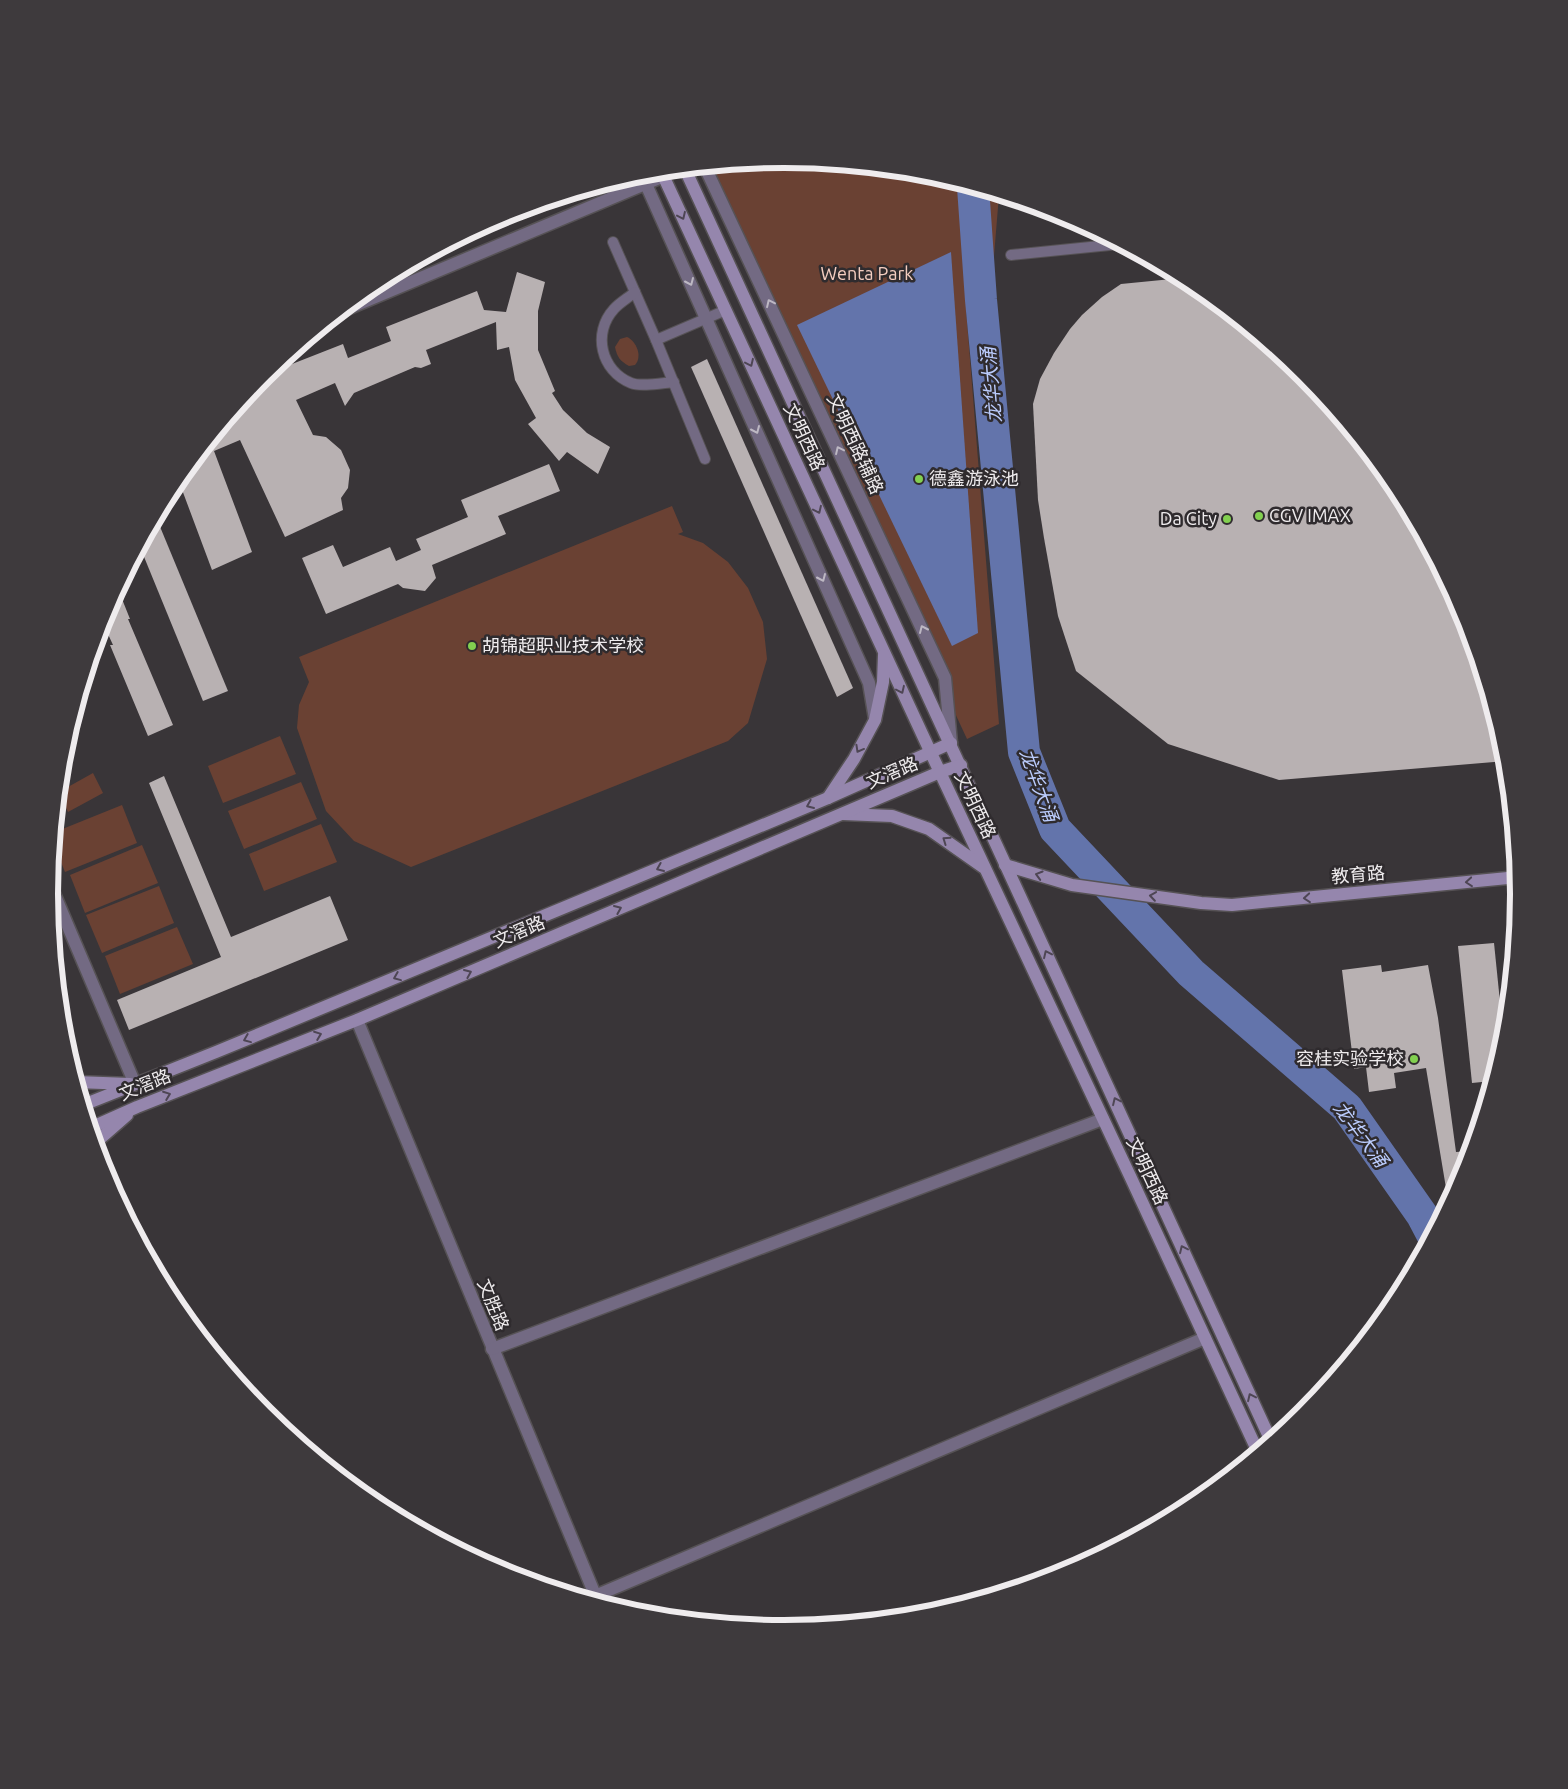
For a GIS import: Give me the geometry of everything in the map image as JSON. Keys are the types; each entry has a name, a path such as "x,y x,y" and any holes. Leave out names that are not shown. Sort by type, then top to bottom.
{"street":[{"name":"文明西路辅路","path":"708,172 945,678 950,743"},
{"name":"文明西路","path":"687,174 1269,1436"},
{"name":"文明西路","path":"664,178 1256,1447"},
{"path":"644,182 869,682 875,720"},
{"path":"365,301 629,185"},
{"path":"828,798 854,759 875,720 883,682 884,652"},
{"name":"文滘路","path":"88,1103 828,798 950,743"},
{"name":"文滘路","path":"95,1126 137,1106 358,1020 840,814 961,765"},
{"path":"840,814 892,816 930,829 986,869"},
{"name":"教育路","path":"1005,866 1072,885 1201,904 1232,905 1510,878"},
{"path":"58,903 135,1084 82,1082"},
{"name":"文胜路","path":"358,1020 595,1596"},
{"path":"100,1139 137,1106"},
{"path":"492,1349 1103,1119"},
{"path":"600,1597 1205,1338"}],"lane":[{"path":"614,242 705,459"},
{"path":"1011,255 1109,245"},
{"path":"635,292 614,309 603,324 601,350 612,370 632,384 674,382"},
{"path":"656,340 726,310"}],"green space":[{"name":"Wenta Park","path":"784,168 879,174 926,182 999,201 990,305 966,309 999,724 967,739 704,173"},
{"path":"627,337 636,345 638,357 635,365 629,366 623,362 619,358 615,347 620,339"},
{"path":"672,506 683,532 678,534 703,543 728,562 748,588 763,622 767,659 748,723 728,741 411,867 354,841 326,811 297,728 299,705 309,682 299,657"},
{"path":"280,736 296,774 223,803 208,766"},
{"path":"93,773 103,793 68,812 64,803 66,788"},
{"path":"301,782 317,819 244,849 228,811"},
{"path":"122,805 137,843 65,872 59,857 61,830"},
{"path":"321,824 337,862 264,891 249,854"},
{"path":"142,845 158,883 85,913 70,875"},
{"path":"159,886 174,923 102,953 86,915"},
{"path":"177,927 193,964 120,994 105,956"}],"water":[{"name":"德鑫游泳池","path":"951,252 978,633 952,646 797,325"}],"building":[{"path":"517,272 545,282 538,311 538,350 555,391 552,393 563,410 587,433 610,447 598,474 567,452 559,461 528,424 536,418 515,380 509,347 497,350 496,322 426,350 431,364 421,368 415,367 354,393 345,406 335,383 296,400 313,435 326,437 341,450 350,470 348,488 341,498 343,510 285,537 240,440 214,451 252,552 212,570 182,489 238,415 285,367 343,344 348,358 391,341 386,327 477,291 484,310 506,312"},
{"name":"Da City","path":"1170,279 1188,290 1263,348 1330,415 1360,452 1388,491 1436,573 1472,661 1486,706 1498,762 1279,780 1168,744 1076,671 1058,616 1044,538 1038,500 1033,404 1040,379 1070,329 1102,297 1121,284"},
{"path":"707,359 853,688 837,697 691,367"},
{"path":"549,464 560,491 498,516 506,534 432,565 436,578 425,591 403,588 398,584 326,614 302,558 333,545 343,567 390,547 396,561 421,550 416,539 468,517 461,500"},
{"path":"159,524 228,691 203,701 143,554"},
{"path":"121,597 130,619 128,619 173,725 148,736 110,645 113,645 107,632"},
{"path":"164,776 231,937 330,896 348,940 129,1030 117,1000 221,957 149,783"},
{"path":"1494,943 1501,1010 1486,1082 1472,1083 1458,946"},
{"path":"1381,965 1382,972 1428,965 1438,1018 1456,1152 1463,1152 1449,1188 1446,1188 1426,1068 1394,1073 1396,1088 1369,1092 1366,1067 1354,1069 1342,970"}],"waterway":[{"name":"龙华大涌","path":"973,193 981,300 1024,752 1055,829 1191,973 1347,1108 1422,1215 1429,1229"}],"place":[{"name":"德鑫游泳池","path":"919,479"},
{"name":"CGV IMAX","path":"1259,516"},
{"name":"Da City","path":"1227,519"},
{"name":"胡锦超职业技术学校","path":"472,646"},
{"name":"容桂实验学校","path":"1414,1059"}]}
